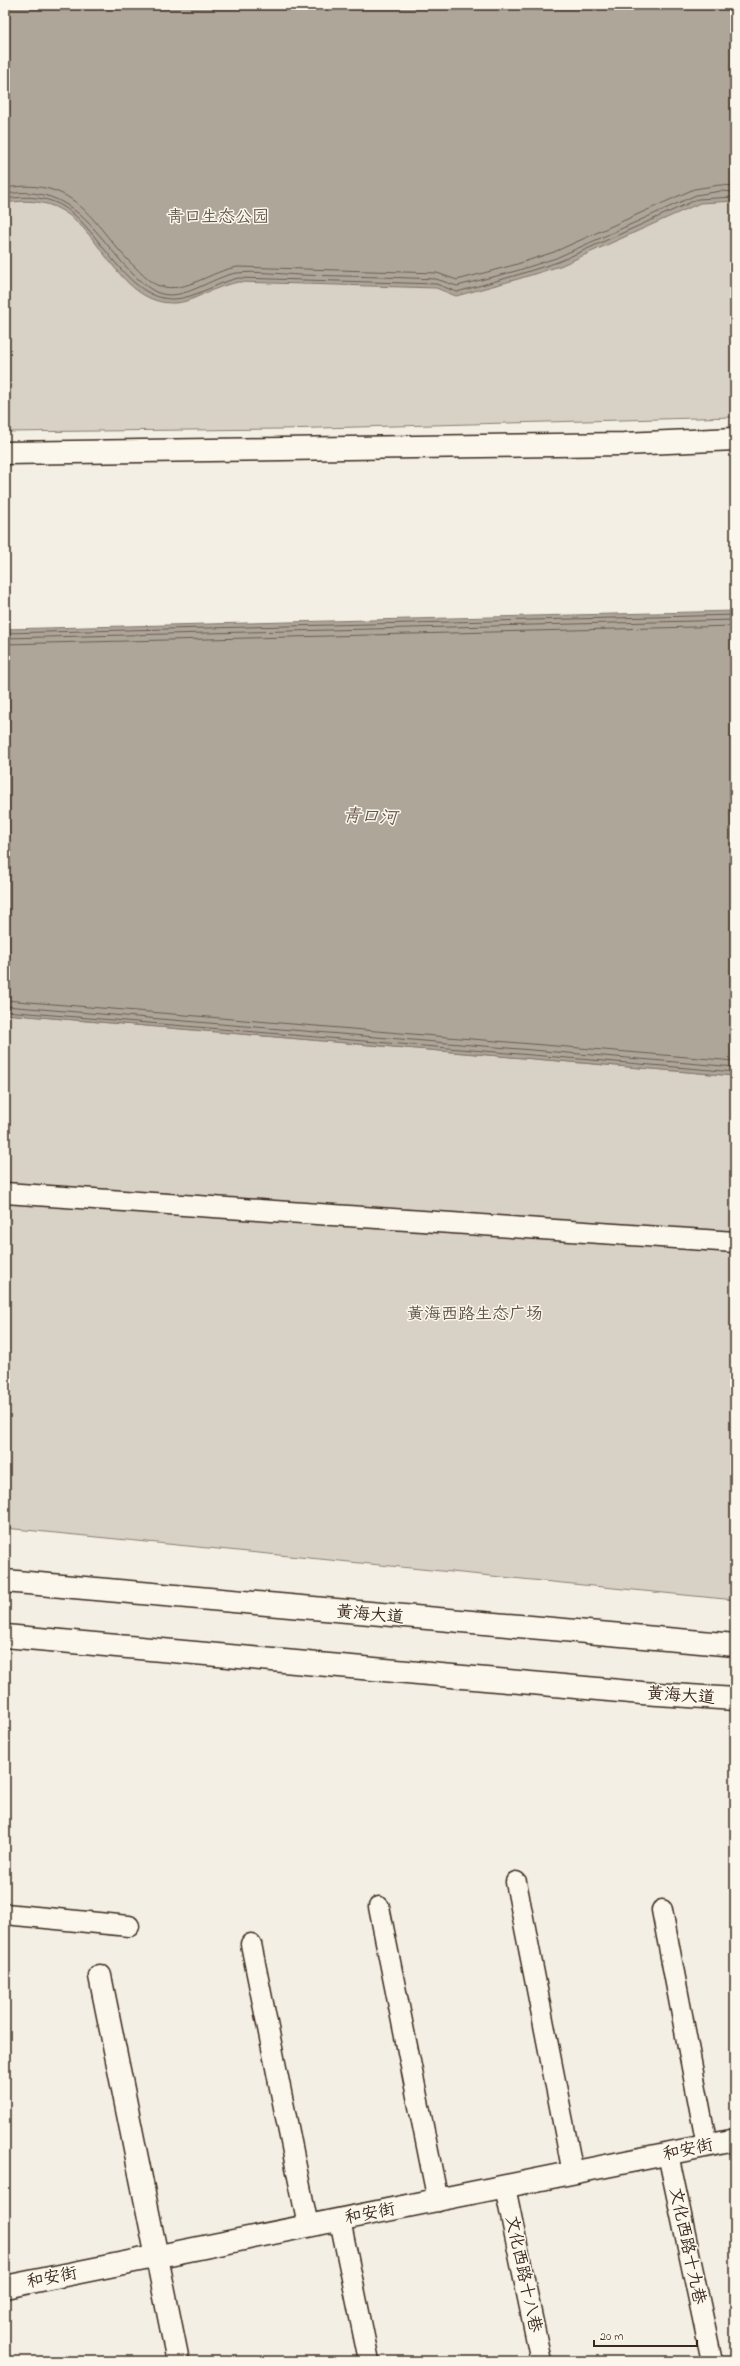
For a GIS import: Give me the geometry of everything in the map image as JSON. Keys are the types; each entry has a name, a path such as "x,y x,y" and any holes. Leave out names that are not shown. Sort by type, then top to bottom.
{"street":[{"path":"5,453 624,444 735,439"},
{"name":"黄海大道","path":"5,1582 735,1645"},
{"name":"黄海大道","path":"5,1636 642,1693 735,1699"},
{"path":"100,1976 178,2361"},
{"name":"和安街","path":"5,2287 735,2140"}],"lane":[{"path":"5,1193 735,1242"},
{"path":"516,1882 573,2173"},
{"path":"379,1907 438,2201"},
{"path":"662,1910 706,2146"},
{"path":"5,1914 128,1926"},
{"path":"251,1944 308,2226"},
{"name":"文化西路十九巷","path":"668,2154 712,2361"},
{"name":"文化西路十八巷","path":"505,2187 541,2361"},
{"path":"340,2220 369,2361"}],"green space":[{"name":"青口生态公园","path":"5,5 735,5 735,417 282,429 5,432"},
{"name":"黄海西路生态广场","path":"5,1014 735,1076 735,1600 5,1528"}],"water":[{"name":"青口生态公园","path":"5,5 735,5 735,201 700,203 560,266 456,296 436,288 238,282 181,302 175,303 156,301 140,293 126,281 89,235 76,221 61,210 48,204 34,202 19,201 5,203"},
{"name":"青口河","path":"735,611 735,1076 5,1014 5,629"}]}
